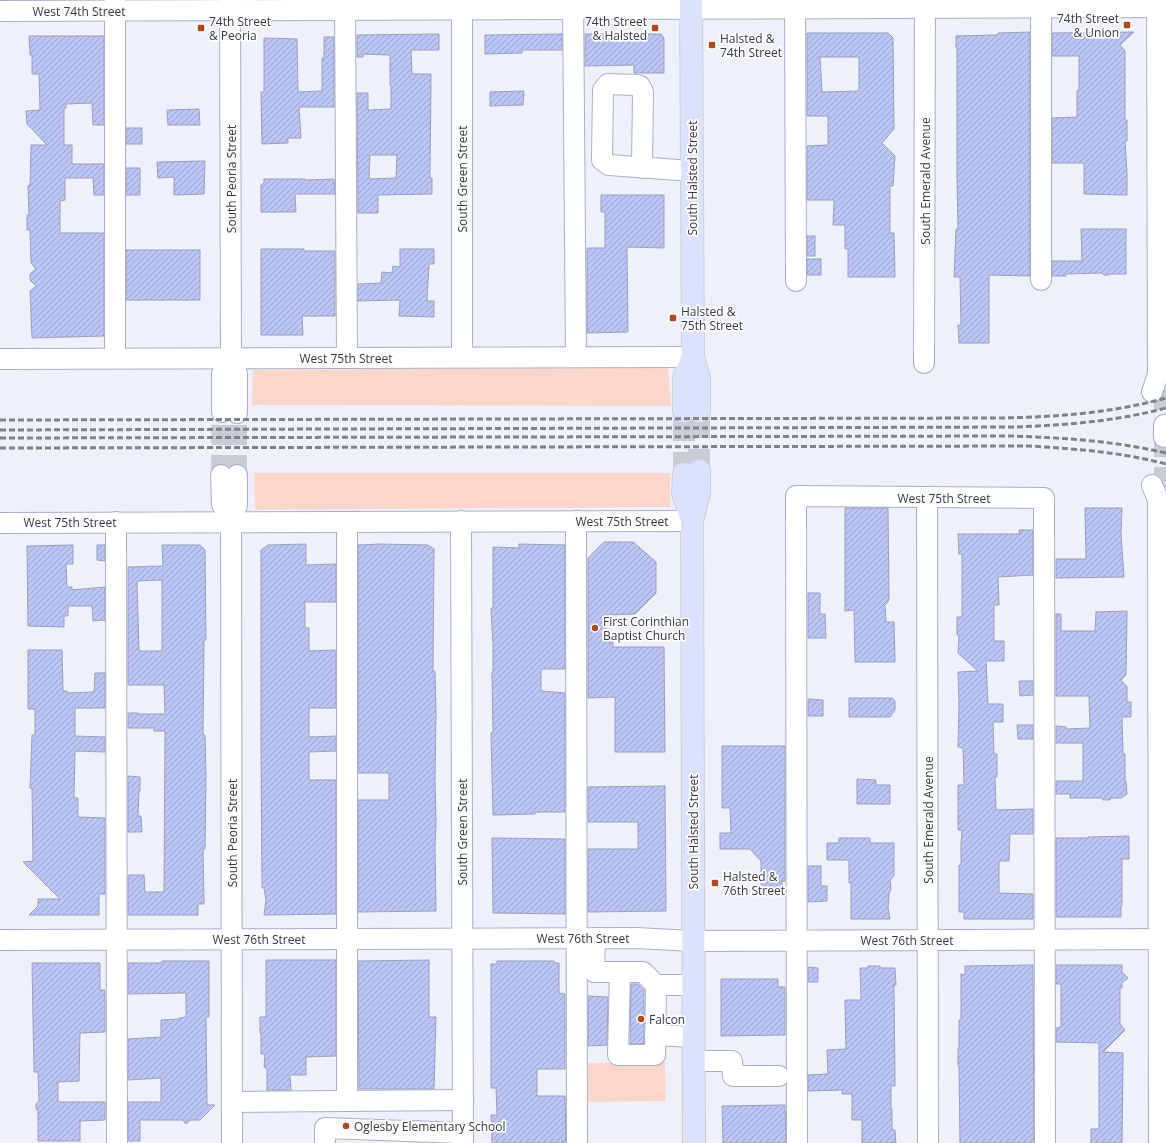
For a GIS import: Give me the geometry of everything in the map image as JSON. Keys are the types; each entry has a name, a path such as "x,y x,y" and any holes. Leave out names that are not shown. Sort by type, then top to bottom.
{"main road":[{"name":"South Halsted Street","path":"691,4 693,357 684,378 692,411"},
{"name":"South Halsted Street","path":"691,472 683,492 692,521 694,1143"}],"street":[{"path":"795,4 796,281"},
{"name":"South Emerald Avenue","path":"924,363 925,4"},
{"path":"1041,4 1041,280"},
{"name":"West 74th Street","path":"0,11 115,5 1160,5"},
{"path":"115,5 115,358"},
{"name":"South Peoria Street","path":"230,5 231,358 222,374 230,412"},
{"path":"345,5 347,358"},
{"name":"South Green Street","path":"462,5 462,357"},
{"path":"573,5 576,357"},
{"path":"1158,386 1160,5"},
{"path":"642,168 692,171"},
{"name":"West 75th Street","path":"0,359 693,357"},
{"name":"South Peoria Street","path":"229,475 222,504 231,522 232,1143"},
{"path":"1158,491 1162,629 1162,939 1159,1143"},
{"name":"West 75th Street","path":"797,941 796,496 1044,498 1044,940"},
{"name":"South Emerald Avenue","path":"927,498 928,1143"},
{"path":"576,521 586,938 577,1143"},
{"name":"West 75th Street","path":"0,523 692,521"},
{"path":"116,522 117,1143"},
{"path":"347,522 347,1101"},
{"name":"South Green Street","path":"461,522 463,1138"},
{"path":"586,938 594,972 643,972 656,985 694,985"},
{"path":"636,938 628,972 618,1055 655,1055 656,985"},
{"name":"West 76th Street","path":"0,940 636,938 694,941 797,941 1162,939"},
{"path":"1044,940 1044,1143"},
{"path":"797,941 797,1143"},
{"path":"655,1035 693,1037"},
{"path":"693,1061 732,1061 733,1076 779,1076"},
{"path":"232,1102 462,1100"},
{"path":"325,1143 325,1128 413,1137 463,1138"}],"shaded area":[{"path":"668,367 671,406 252,405 253,370"},
{"path":"254,473 670,473 670,507 255,510"},
{"path":"665,1062 666,1101 585,1102 584,1063"}],"building":[{"path":"1030,32 1030,276 989,275 989,343 959,343 958,325 961,325 960,277 954,277 956,229 958,229 956,36 998,35 998,33"},
{"path":"1134,32 1120,45 1125,51 1125,120 1127,120 1127,141 1125,141 1127,195 1084,194 1084,163 1052,163 1052,118 1077,117 1079,56 1052,56 1052,33"},
{"path":"807,33 888,33 893,38 894,129 882,143 895,156 893,186 890,186 890,233 894,233 895,277 848,277 848,249 845,249 845,225 833,225 834,200 807,200 807,146 828,145 828,116 807,116","holes":["820,57 859,57 859,91 822,92"]},
{"path":"439,34 439,50 411,50 412,74 431,74 430,178 432,178 432,194 378,195 378,213 358,213 357,93 368,93 368,110 391,109 390,55 363,54 363,57 357,57 357,35","holes":["370,155 397,155 396,178 369,179"]},
{"path":"562,34 562,50 522,50 522,53 485,54 485,35"},
{"path":"585,34 661,34 664,38 664,73 634,73 634,65 585,66"},
{"path":"29,36 104,36 104,125 93,125 92,103 66,104 66,108 64,108 64,145 72,145 72,164 104,164 104,195 94,195 93,178 65,178 65,200 60,201 60,233 104,233 104,336 32,338 30,291 36,286 30,280 30,274 36,269 31,263 30,230 27,230 27,215 29,215 28,186 30,185 31,145 47,145 27,124 26,111 40,110 39,74 32,74 32,55 30,55"},
{"path":"324,37 334,37 334,107 299,107 301,138 288,138 288,143 262,144 261,92 264,92 264,38 297,39 298,92 322,91 322,58 324,58"},
{"path":"524,91 523,105 490,106 490,92"},
{"path":"199,109 200,125 168,125 167,110"},
{"path":"126,128 142,128 142,144 126,144"},
{"path":"205,161 204,194 174,195 174,177 158,178 157,162"},
{"path":"126,168 140,168 140,195 126,195"},
{"path":"264,179 334,179 335,194 295,194 296,212 261,212 261,185 264,183"},
{"path":"601,195 664,195 664,248 627,247 628,332 587,333 587,248 605,248 605,212 601,212"},
{"path":"1081,229 1126,229 1126,274 1104,275 1102,273 1052,276 1052,261 1082,261"},
{"path":"807,236 815,236 815,256 807,256"},
{"path":"261,249 335,251 335,316 302,316 303,335 261,335"},
{"path":"400,249 434,249 434,264 429,264 427,301 434,301 434,317 399,316 400,300 358,301 358,284 381,283 382,272 392,273 393,266 400,267"},
{"path":"126,250 200,250 200,300 126,300"},
{"path":"807,259 821,259 821,275 807,275"},
{"path":"845,508 888,508 889,598 885,605 886,622 894,622 895,662 855,662 854,610 845,611"},
{"path":"1085,508 1122,508 1121,534 1124,577 1056,578 1056,559 1086,559"},
{"path":"1019,530 1033,530 1033,575 998,577 999,605 994,605 994,641 1004,641 1004,661 986,661 988,704 1003,704 1003,722 993,722 994,754 997,754 997,777 995,777 996,810 1033,809 1033,834 1010,834 1009,861 999,861 999,893 1033,894 1033,919 964,919 964,912 959,912 959,865 961,865 962,830 958,830 958,785 964,785 963,748 958,747 958,672 978,671 958,653 959,635 957,635 957,617 962,617 962,554 959,554 958,534 1020,534"},
{"name":"First Corinthian Baptist Church","path":"604,542 633,542 656,562 656,593 635,614 606,615 606,642 613,642 613,647 664,647 665,752 615,752 615,697 588,698 588,558"},
{"path":"306,544 306,565 336,564 336,602 305,602 305,628 309,628 309,651 336,650 336,708 309,708 309,737 336,736 336,751 309,752 309,780 336,780 336,914 264,915 266,900 264,888 262,888 261,550 268,545"},
{"path":"519,544 565,545 565,669 541,669 541,691 565,693 565,812 535,812 535,814 493,815 491,733 493,733 493,645 491,608 493,608 493,547 519,548"},
{"path":"73,545 73,564 66,564 67,587 72,587 72,590 105,587 105,620 93,621 92,606 68,606 68,616 64,616 64,627 28,626 27,546"},
{"path":"97,545 105,545 105,561 97,560"},
{"path":"162,545 200,545 205,550 206,640 204,640 203,735 205,735 206,776 205,849 203,850 204,904 198,904 198,915 128,915 128,875 144,875 145,892 164,892 165,731 154,731 154,728 128,728 128,713 165,714 164,685 128,685 128,567 163,566","holes":["162,580 162,651 139,651 137,581"]},
{"path":"358,545 428,545 434,549 433,671 435,671 436,712 436,911 358,912 358,800 389,800 389,773 358,773"},
{"path":"808,593 820,593 820,614 825,614 826,638 808,638"},
{"path":"1127,611 1126,675 1121,680 1127,687 1127,702 1131,702 1131,717 1122,717 1123,754 1125,754 1125,781 1127,794 1121,798 1103,800 1102,798 1070,798 1070,794 1056,794 1056,781 1083,781 1083,743 1056,743 1056,726 1066,727 1066,729 1090,728 1089,696 1056,696 1056,614 1061,614 1061,631 1095,631 1096,612"},
{"path":"28,650 62,650 63,691 67,691 67,693 94,692 95,673 105,673 105,708 75,708 75,736 105,737 105,752 75,751 74,798 78,798 78,817 105,818 105,894 99,894 99,915 29,915 38,906 38,899 60,899 23,862 33,861 32,788 30,788 32,735 35,735 35,709 28,709"},
{"path":"1019,681 1033,681 1033,695 1020,696"},
{"path":"849,698 892,698 895,701 895,710 890,717 849,717"},
{"path":"808,699 823,700 823,716 808,716"},
{"path":"1017,725 1033,725 1033,739 1018,739"},
{"path":"722,746 785,746 785,881 782,881 782,895 765,895 761,892 761,861 750,849 720,849 720,833 731,833 730,808 722,808"},
{"path":"128,776 140,777 138,816 141,816 142,832 128,832"},
{"path":"857,779 876,780 876,785 890,785 890,804 857,804"},
{"path":"665,786 666,911 588,912 588,849 638,849 638,822 588,822 588,787"},
{"path":"1129,836 1129,859 1122,859 1121,917 1056,917 1056,838"},
{"path":"492,838 565,839 565,914 493,913"},
{"path":"839,838 870,838 870,843 894,843 894,876 890,880 891,889 888,908 890,919 851,919 851,883 849,883 849,860 827,860 827,843 839,843"},
{"path":"808,866 821,866 821,886 827,886 827,901 808,902"},
{"path":"266,960 336,960 336,1056 306,1057 306,1075 290,1075 291,1090 267,1090 267,1069 264,1067 265,1054 261,1054 260,1033 260,1017 266,1017"},
{"path":"429,960 429,1017 436,1017 434,1089 359,1089 358,961"},
{"path":"162,961 209,961 209,1017 206,1017 207,1105 215,1105 200,1120 191,1120 186,1124 183,1120 140,1120 140,1141 128,1141 128,1102 161,1102 161,1078 128,1080 128,1039 161,1037 161,1020 186,1017 186,993 128,994 128,963 162,963"},
{"path":"497,961 554,961 554,963 559,963 559,993 565,994 565,1069 537,1069 537,1096 565,1096 566,1143 492,1143 491,1115 497,1115 496,1088 491,1088 491,964 497,964"},
{"path":"32,963 100,963 100,990 105,990 105,1032 80,1033 79,1081 58,1082 58,1102 105,1102 105,1120 80,1121 80,1141 38,1141 38,1110 36,1109 36,1104 39,1101 38,1072 34,1072"},
{"path":"1033,965 1034,1143 960,1143 958,1048 959,1020 961,1020 961,974 965,975 965,966"},
{"path":"1056,965 1122,965 1122,972 1128,978 1122,983 1122,988 1120,988 1120,1024 1125,1030 1103,1052 1123,1053 1122,1143 1091,1143 1091,1129 1099,1129 1099,1043 1056,1042 1056,1028 1061,1027 1061,984 1056,984"},
{"path":"868,966 895,968 895,1086 891,1086 891,1109 892,1130 895,1130 896,1143 862,1143 862,1120 852,1120 852,1094 842,1094 842,1090 808,1091 808,1075 828,1074 827,1050 846,1049 845,1000 861,1000 860,968 868,968"},
{"path":"808,967 818,968 818,982 808,982"},
{"path":"721,979 778,979 778,987 785,987 785,1035 721,1036"},
{"path":"631,984 638,984 644,990 644,1044 630,1044"},
{"path":"588,996 608,997 607,1045 588,1046"},
{"path":"785,1105 786,1143 723,1143 722,1106"}],"tunnel":[{"path":"1164,390 1164,425"},
{"path":"684,411 684,474"},
{"path":"699,411 699,471"},
{"path":"221,475 222,412"},
{"path":"237,413 237,475"},
{"path":"1164,437 1164,488"}],"railway":[{"path":"0,420 1000,418 1042,417 1105,411 1166,398"},
{"path":"0,430 1017,427 1092,422 1166,408"},
{"path":"0,438 1013,436 1090,441 1166,453"},
{"path":"0,448 1030,446 1115,454 1166,464"}],"place":[{"name":"74th Street & Union","path":"1127,25"},
{"name":"74th Street & Peoria","path":"201,28"},
{"name":"74th Street & Halsted","path":"655,28"},
{"name":"Halsted & 74th Street","path":"712,45"},
{"name":"Halsted & 75th Street","path":"673,318"},
{"name":"First Corinthian Baptist Church","path":"595,628"},
{"name":"Halsted & 76th Street","path":"715,883"},
{"name":"Falcon","path":"641,1019"},
{"name":"Oglesby Elementary School","path":"346,1126"}]}
